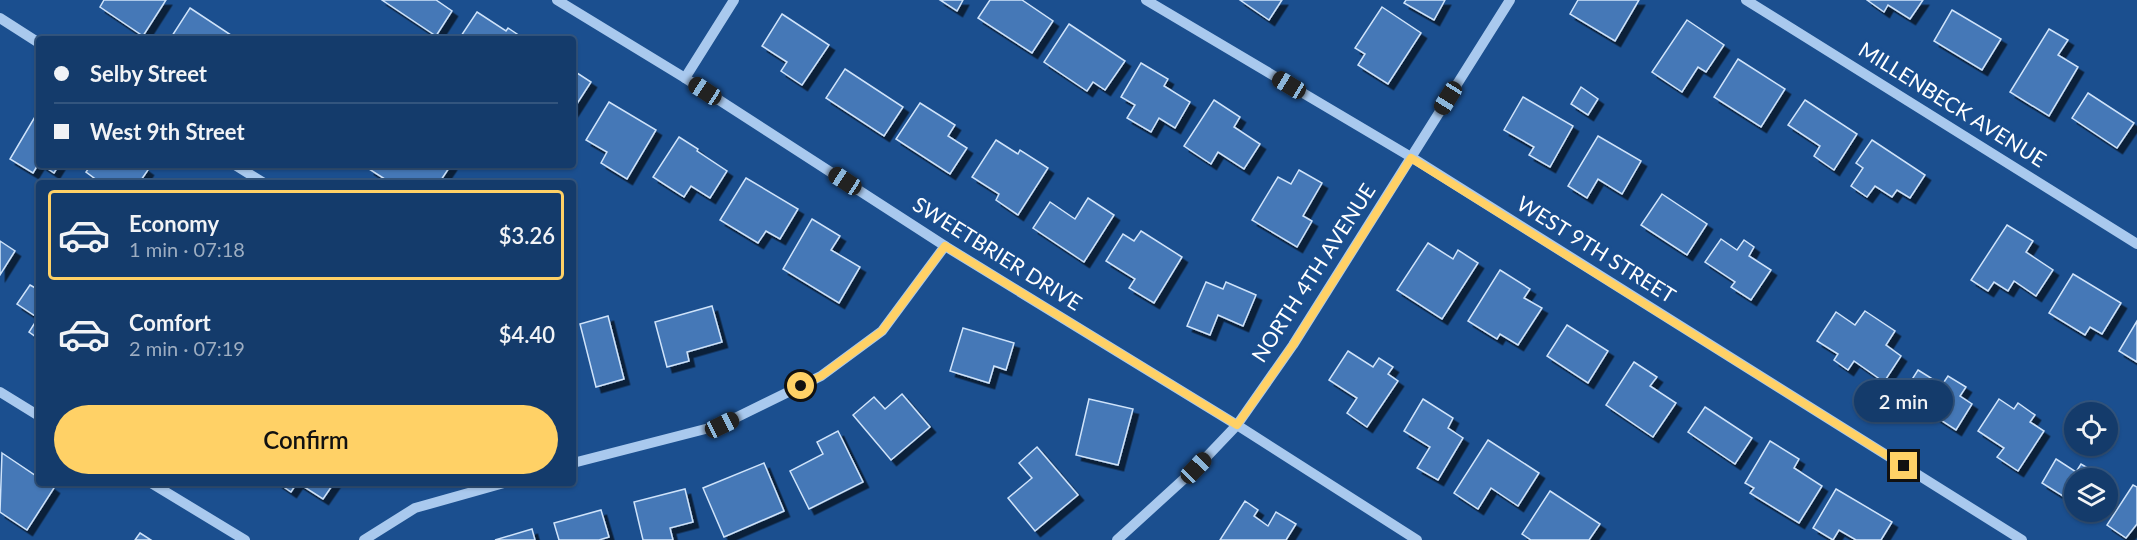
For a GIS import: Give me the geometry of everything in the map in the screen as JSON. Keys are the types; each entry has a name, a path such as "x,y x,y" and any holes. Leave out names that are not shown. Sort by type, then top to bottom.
{"street":[{"name":"SWEETBRIER DRIVE","path":"557,0 685,78 945,246 1237,425 1417,540"},
{"path":"685,78 734,0"},
{"name":"WEST 9TH STREET","path":"1146,0 1411,158 2022,540"},
{"name":"NORTH 4TH AVENUE","path":"1117,540 1196,468 1237,425 1293,345 1510,0"},
{"name":"MILLENBECK AVENUE","path":"1746,0 2137,244"},
{"path":"0,18 36,41"},
{"path":"241,168 259,180"},
{"path":"576,462 722,425 821,376 882,331 945,246"},
{"path":"0,392 36,414"},
{"path":"156,486 245,540"},
{"path":"364,540 415,508 493,486"}],"building":[{"path":"104,0 166,0 143,36 100,7"},
{"path":"382,0 436,0 452,11 436,36"},
{"path":"940,0 963,0 957,11"},
{"path":"990,0 1022,0 1053,21 1032,53 978,18"},
{"path":"1240,0 1282,0 1269,20"},
{"path":"1406,0 1445,0 1434,20 1404,3"},
{"path":"1578,0 1639,0 1615,41 1570,14"},
{"path":"1867,0 1923,0 1910,19 1888,5 1884,12"},
{"path":"1382,7 1421,33 1388,84 1358,65 1365,54 1355,48"},
{"path":"190,8 232,36 172,36"},
{"path":"1952,10 2001,39 1982,70 1934,41"},
{"path":"477,12 506,31 508,28 520,36 461,36"},
{"path":"782,14 829,45 802,85 781,71 787,62 762,46"},
{"path":"1687,20 1724,45 1706,72 1698,67 1682,92 1652,72"},
{"path":"1069,24 1125,61 1105,90 1093,82 1087,91 1044,62"},
{"path":"2049,29 2068,40 2058,55 2078,67 2049,116 2010,92"},
{"path":"1738,59 1785,89 1761,127 1714,97"},
{"path":"1141,63 1168,79 1164,86 1190,102 1175,128 1159,118 1151,132 1127,118 1135,105 1121,97"},
{"path":"845,69 903,107 884,136 826,98"},
{"path":"576,72 591,82 576,105"},
{"path":"1581,87 1598,99 1588,115 1571,104"},
{"path":"2088,93 2134,123 2117,148 2072,118"},
{"path":"1523,97 1573,126 1550,167 1529,155 1534,147 1504,130"},
{"path":"1214,100 1240,117 1234,127 1260,144 1244,169 1218,152 1211,164 1184,146"},
{"path":"1805,100 1857,134 1834,170 1814,156 1820,146 1788,125"},
{"path":"609,102 656,130 627,179 601,163 607,152 586,140"},
{"path":"920,103 955,125 948,136 967,148 950,174 896,139"},
{"path":"36,115 36,168 33,173 10,159"},
{"path":"1598,136 1641,161 1622,194 1598,179 1587,198 1568,186"},
{"path":"679,137 727,171 710,198 691,186 684,197 653,177"},
{"path":"996,140 1018,154 1020,150 1048,168 1018,215 996,200 999,194 972,177"},
{"path":"1872,140 1925,175 1910,198 1897,190 1892,197 1875,186 1867,197 1851,186 1863,168 1856,163"},
{"path":"46,168 57,168 54,173"},
{"path":"89,168 145,168 148,170 141,180 97,180 86,172"},
{"path":"449,168 441,180 386,180 369,169"},
{"path":"1299,170 1322,183 1303,216 1312,221 1297,247 1252,220 1278,177 1291,184"},
{"path":"746,178 798,209 780,239 766,231 758,243 720,220"},
{"path":"1662,194 1707,224 1687,255 1641,225"},
{"path":"1088,198 1114,215 1084,262 1033,228 1050,202 1075,219"},
{"path":"812,219 840,236 831,250 860,267 839,303 783,269"},
{"path":"2007,225 2033,241 2026,252 2053,270 2036,296 2014,281 2008,291 1994,282 1988,291 1971,280"},
{"path":"1141,231 1182,257 1154,303 1129,288 1135,279 1106,261 1123,234 1134,241"},
{"path":"1721,239 1737,250 1744,240 1754,247 1749,256 1771,270 1751,300 1731,287 1735,282 1705,262"},
{"path":"0,241 15,251 0,275"},
{"path":"1428,243 1453,259 1458,250 1478,263 1442,319 1397,290"},
{"path":"1500,270 1530,289 1524,298 1542,308 1518,345 1500,334 1497,339 1468,321"},
{"path":"2073,274 2121,303 2102,334 2090,327 2085,335 2049,313"},
{"path":"1206,282 1223,289 1226,282 1256,295 1243,326 1218,315 1210,335 1187,326"},
{"path":"30,285 36,288 36,317 17,304"},
{"path":"712,306 722,342 687,352 689,361 667,367 655,322"},
{"path":"1865,311 1895,331 1886,345 1901,356 1884,382 1854,361 1848,370 1834,360 1838,354 1817,341 1836,312 1855,325"},
{"path":"608,316 624,379 596,387 580,324"},
{"path":"36,321 36,337 29,332"},
{"path":"2137,321 2137,362 2119,351"},
{"path":"1567,325 1608,351 1588,383 1547,356"},
{"path":"963,328 1014,343 1006,370 994,366 989,383 950,371"},
{"path":"1348,351 1373,367 1379,358 1393,367 1388,374 1398,381 1367,427 1347,413 1357,398 1329,380"},
{"path":"1634,362 1657,377 1650,386 1676,403 1653,437 1606,405"},
{"path":"1918,370 1942,385 1948,376 1966,387 1960,396 1972,404 1956,430 1902,395"},
{"path":"902,394 930,427 891,460 853,415 874,397 885,409"},
{"path":"1089,399 1133,409 1118,465 1076,455"},
{"path":"1423,399 1453,418 1448,428 1463,438 1438,480 1417,468 1430,447 1404,431"},
{"path":"1999,399 2014,409 2018,403 2035,415 2030,422 2044,431 2018,471 1997,457 2004,448 1978,431"},
{"path":"1705,407 1752,438 1735,464 1688,432"},
{"path":"838,431 863,482 809,509 790,471 823,454 817,442"},
{"path":"1488,440 1539,473 1518,506 1491,488 1478,509 1454,493"},
{"path":"1770,441 1799,459 1794,468 1822,486 1799,523 1750,493 1754,488 1745,483"},
{"path":"1037,447 1078,495 1035,531 1008,498 1032,478 1019,463"},
{"path":"2,453 36,476 36,486 54,488 27,530 0,512"},
{"path":"2056,459 2070,468 2064,468 2064,497 2042,483"},
{"path":"764,463 784,511 724,537 703,488"},
{"path":"2133,485 2137,487 2137,524 2126,538 2107,525 2109,522 2118,522 2118,508"},
{"path":"282,486 295,486 291,492"},
{"path":"303,486 332,486 323,499"},
{"path":"685,489 693,522 670,528 673,540 643,540 634,502"},
{"path":"1836,489 1892,522 1881,540 1856,540 1839,530 1833,540 1813,528"},
{"path":"1550,491 1600,524 1589,540 1531,540 1522,534"},
{"path":"1245,501 1258,510 1254,516 1268,526 1276,512 1296,524 1286,540 1220,540"},
{"path":"601,510 609,537 599,540 559,540 554,523"},
{"path":"532,529 535,540 495,540"},
{"path":"140,533 151,540 135,540"}],"route":[{"path":"801,386 821,376 882,331 945,246 1237,425 1293,345 1411,158 1904,466"}]}
